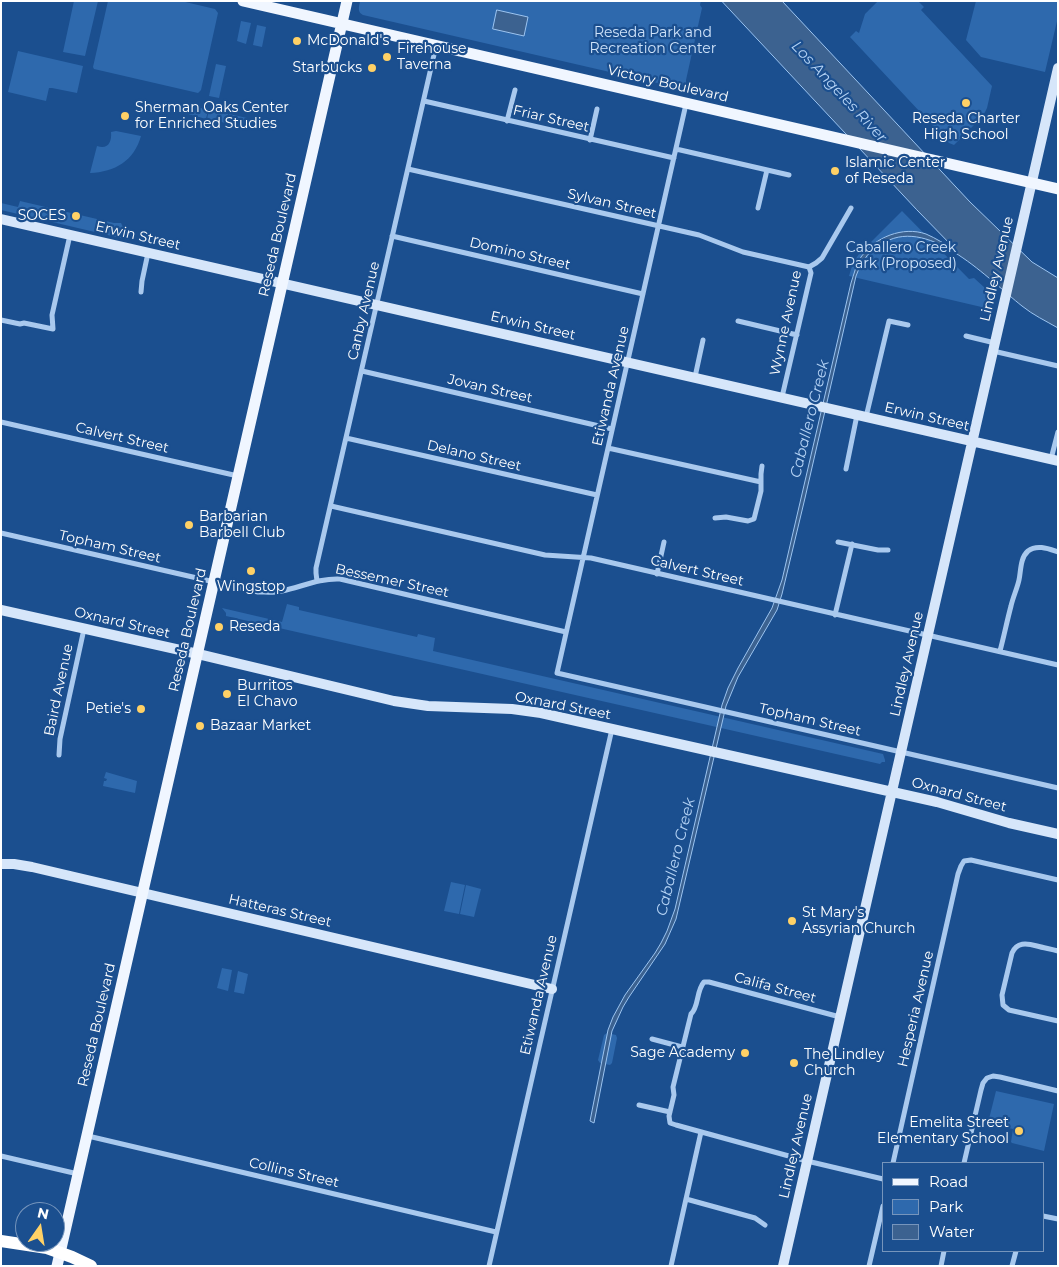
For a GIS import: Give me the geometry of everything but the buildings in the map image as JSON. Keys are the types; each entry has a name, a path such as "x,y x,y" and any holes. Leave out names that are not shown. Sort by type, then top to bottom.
{"highway":[{"path":"1,1241 15,1243"},
{"path":"60,1252 91,1266"}],"main road":[{"name":"Victory Boulevard","path":"243,1 1058,189"},
{"name":"Reseda Boulevard","path":"65,1231 347,1"},
{"name":"Lindley Avenue","path":"783,1266 1058,68"},
{"name":"Erwin Street","path":"1,218 1054,460"},
{"name":"Oxnard Street","path":"1,610 198,654 394,701 428,706 526,710 955,806 1058,834"},
{"name":"Hatteras Street","path":"1,864 32,867 552,988"},
{"name":"Reseda Boulevard","path":"58,1266 60,1252"}],"street":[{"name":"Canby Avenue","path":"317,581 316,568 436,46"},
{"path":"508,121 515,90"},
{"name":"Friar Street","path":"424,102 674,158"},
{"name":"Etiwanda Avenue","path":"556,673 686,103"},
{"path":"590,140 597,109"},
{"path":"676,149 789,175"},
{"name":"Sylvan Street","path":"408,169 699,235 743,252 809,267"},
{"path":"758,208 768,170"},
{"name":"Wynne Avenue","path":"782,397 811,274 809,267 816,264 822,258 851,208"},
{"path":"1,320 53,329 52,315 70,234"},
{"name":"Domino Street","path":"392,236 643,294"},
{"path":"140,292 148,253"},
{"path":"738,321 797,335"},
{"path":"846,469 889,321 908,325"},
{"path":"966,336 994,347 1058,366"},
{"path":"695,377 703,340"},
{"name":"Jovan Street","path":"362,371 612,429"},
{"name":"Calvert Street","path":"1,422 238,476"},
{"path":"1054,460 1058,432"},
{"name":"Delano Street","path":"346,438 597,495"},
{"path":"608,448 760,482"},
{"path":"715,518 726,517 748,521 754,519 761,491 762,466"},
{"name":"Calvert Street","path":"331,506 545,555 583,557 1058,665"},
{"name":"Topham Street","path":"1,533 214,582"},
{"path":"657,574 664,542"},
{"path":"838,542 878,550 888,550"},
{"path":"835,615 852,544"},
{"path":"1000,652 1010,607 1026,553 1030,549 1040,547 1058,552"},
{"name":"Bessemer Street","path":"214,582 258,592 272,593 317,581 332,578 340,579 566,632"},
{"name":"Baird Avenue","path":"59,756 60,739 84,629"},
{"name":"Topham Street","path":"556,673 1058,788"},
{"name":"Etiwanda Avenue","path":"488,1266 612,729"},
{"name":"Hesperia Avenue","path":"892,1162 961,866 964,861 972,860 1058,880"},
{"path":"1058,951 1024,943 1014,948 1002,995 1003,1006 1009,1010 1058,1021"},
{"name":"Califa Street","path":"682,1047 690,1014 694,1011 700,987 704,982 840,1017"},
{"path":"652,1039 682,1047 673,1087 674,1095 668,1119 670,1123 807,1161 882,1179"},
{"path":"964,1162 981,1090 987,1078 993,1076 1000,1077 1058,1090"},
{"path":"639,1104 670,1112"},
{"path":"671,1266 701,1132"},
{"name":"Collins Street","path":"87,1136 496,1232"},
{"path":"1,1156 79,1174"},
{"path":"686,1199 755,1218 765,1225"},
{"path":"869,1266 882,1210"},
{"path":"1044,1216 1058,1219"},
{"path":"941,1266 944,1252"},
{"path":"1012,1266 1016,1252"}],"green space":[{"path":"74,1 98,1 85,56 63,52"},
{"path":"108,1 181,1 215,9 218,13 201,90 198,93 94,69"},
{"name":"Reseda Park and Recreation Center","path":"360,1 701,1 700,5 702,8 686,84 679,88 363,15 359,11"},
{"path":"878,1 918,1 924,7 921,10 992,86 987,108 983,116 954,145 949,143 850,37 856,31 859,33 865,14"},
{"path":"976,1 1058,1 1058,17 1045,72 981,57 966,40"},
{"path":"241,21 251,23 246,44 237,41"},
{"path":"257,25 266,27 262,47 253,45"},
{"path":"18,51 83,66 77,93 49,88 46,101 8,92"},
{"path":"216,64 226,66 219,98 209,96"},
{"path":"190,105 208,110 206,119 188,114"},
{"path":"209,110 228,114 226,123 207,119"},
{"path":"229,114 247,118 245,127 227,123"},
{"path":"116,131 141,136 134,152 122,164 108,170 90,173 97,146 107,146 111,139 111,132"},
{"path":"20,201 121,223 129,240 1,210 1,203 18,207"},
{"name":"Caballero Creek Park (Proposed)","path":"902,211 969,279 974,278 996,298 990,309 849,276 853,263 859,254"},
{"path":"287,604 299,607 299,610 417,637 418,634 435,638 433,651 883,754 885,762 880,764 226,616 222,608 282,622"},
{"path":"106,772 137,781 135,793 103,786 104,781 107,779 104,778"},
{"path":"451,882 465,885 459,914 444,911"},
{"path":"466,885 481,889 474,917 460,914"},
{"path":"222,968 232,970 228,991 217,988"},
{"path":"238,971 248,974 244,994 234,992"},
{"path":"607,1033 616,1035 617,1038 610,1065 600,1063 598,1060 604,1035"},
{"path":"996,1091 1054,1104 1044,1151 1012,1143 1013,1129 988,1123"}],"water":[{"name":"Los Angeles River","path":"722,1 782,1 970,202 1032,262 1058,278 1058,328 1026,309 976,268 940,244 921,238 903,237 880,245 867,256 861,265 856,276 782,594 777,610 738,677 726,706 676,919 665,944 629,997 612,1031 594,1123 590,1121 608,1030 625,995 655,953 667,931 675,909 722,705 738,668 772,608 782,580 856,266 861,257 874,244 899,232 908,231 926,234 954,248"},
{"path":"497,10 528,17 524,36 493,29"}],"place":[{"name":"McDonald's","path":"297,41"},
{"name":"Firehouse Taverna","path":"387,57"},
{"name":"Starbucks","path":"372,68"},
{"name":"Reseda Charter High School","path":"966,103"},
{"name":"Sherman Oaks Center for Enriched Studies","path":"125,116"},
{"name":"Islamic Center of Reseda","path":"835,171"},
{"name":"SOCES","path":"76,216"},
{"name":"Barbarian Barbell Club","path":"189,525"},
{"name":"Wingstop","path":"251,571"},
{"name":"Reseda","path":"219,627"},
{"name":"Burritos El Chavo","path":"227,694"},
{"name":"Petie's","path":"141,709"},
{"name":"Bazaar Market","path":"200,726"},
{"name":"St Mary's Assyrian Church","path":"792,921"},
{"name":"Sage Academy","path":"745,1053"},
{"name":"The Lindley Church","path":"794,1063"},
{"name":"Emelita Street Elementary School","path":"1019,1131"}],"water label":[{"name":"Caballero Creek","path":"810,419"},
{"name":"Caballero Creek","path":"676,857"}]}
